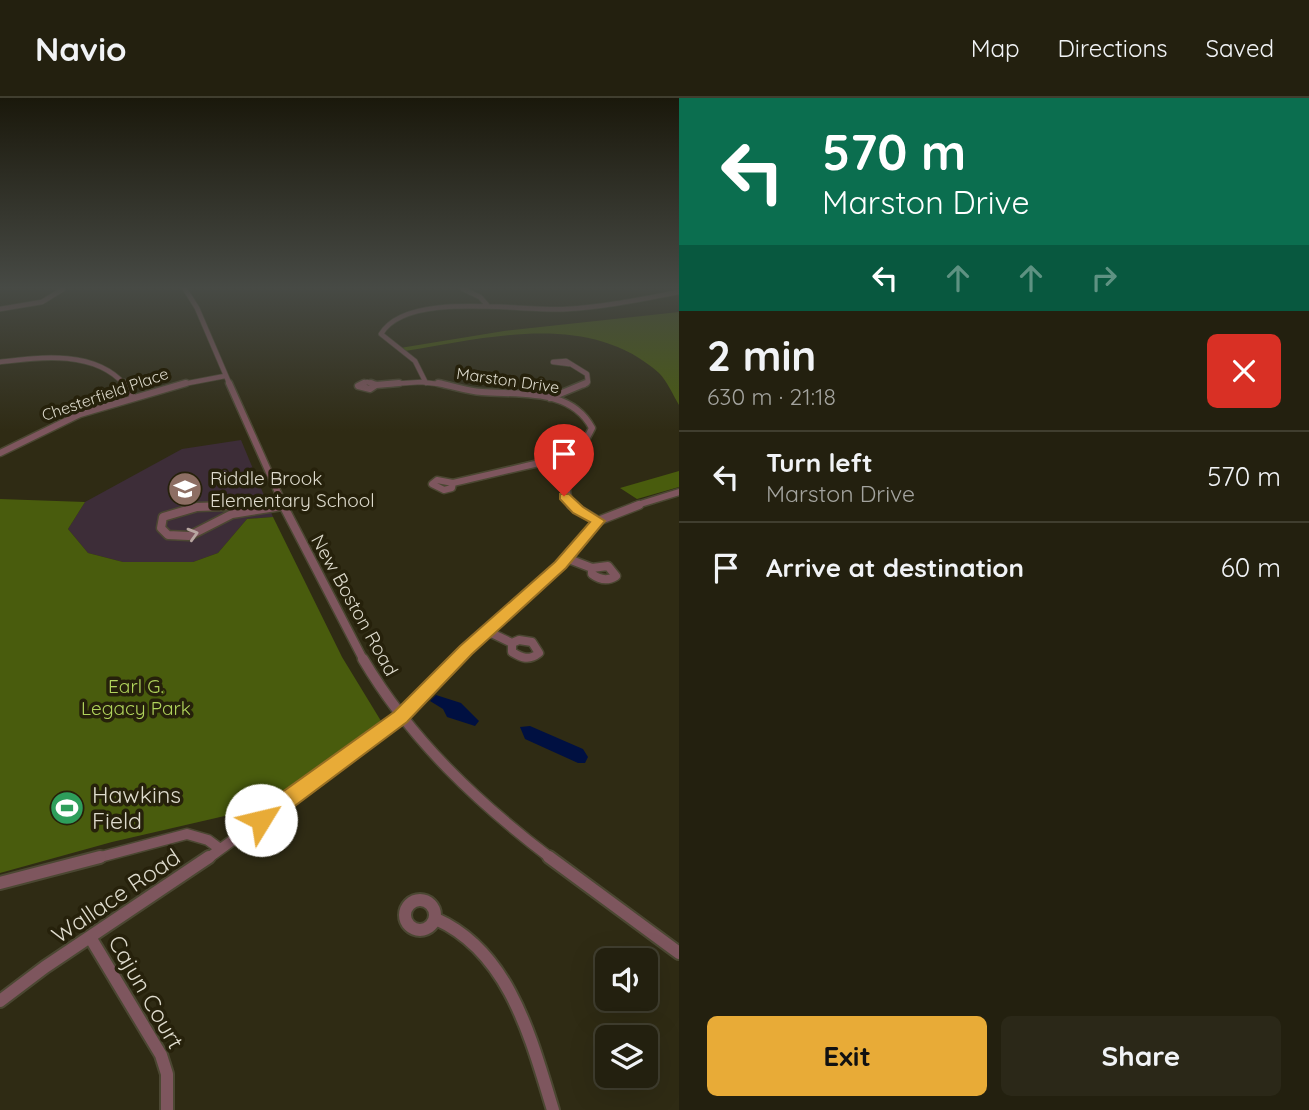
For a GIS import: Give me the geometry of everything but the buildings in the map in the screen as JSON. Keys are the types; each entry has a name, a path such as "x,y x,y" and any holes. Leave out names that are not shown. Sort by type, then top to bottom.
{"street":[{"name":"New Boston Road","path":"209,336 281,504 361,659 401,717 443,763 503,819 679,953"},
{"path":"384,336 419,365 426,375 426,383"},
{"path":"0,362 54,359 88,363 114,374 133,397"},
{"path":"550,398 578,389 588,382 587,374 569,364"},
{"name":"Chesterfield Place","path":"0,453 44,429 133,397 225,376"},
{"name":"Marston Drive","path":"376,385 426,383 478,392 550,398 577,408 591,424 592,432 565,487 564,496 578,510 598,521"},
{"path":"453,483 539,463 576,465"},
{"name":"Wallace Road","path":"0,1002 220,849 401,717 487,631 566,558 598,521 616,512 679,492"},
{"path":"281,504 232,514 189,536 168,535 161,528 163,517 182,510 281,504"},
{"path":"566,558 592,568"},
{"path":"487,631 512,643"},
{"path":"0,883 187,834 208,840 220,849"},
{"path":"436,919 458,928 499,975 523,1021 553,1110"},
{"name":"Cajun Court","path":"90,937 161,1055 169,1090 167,1110"}],"shaded area":[{"name":"Riddle Brook Elementary School","path":"241,440 273,517 247,519 218,553 193,562 123,562 88,553 68,529 85,502 182,449"},
{"path":"436,695 461,703 479,721 475,726 447,717 443,709 430,701"},
{"path":"530,726 583,749 588,757 585,763 578,763 525,739 520,727"}],"green space":[{"path":"472,336 501,336 405,351 400,348"},
{"path":"576,336 679,336 679,405 659,373 631,353 601,341"},
{"path":"679,471 679,487 637,499 620,488"},
{"name":"Earl G. Legacy Park","path":"0,499 85,502 68,529 88,553 123,562 193,562 218,553 247,519 273,517 342,657 381,721 259,808 112,842 0,873"}],"place":[{"name":"Riddle Brook Elementary School","path":"185,489"},
{"name":"Hawkins Field","path":"67,808"}],"route":[{"path":"261,820 401,717 466,650 560,565 598,521 578,510 564,496"}]}
